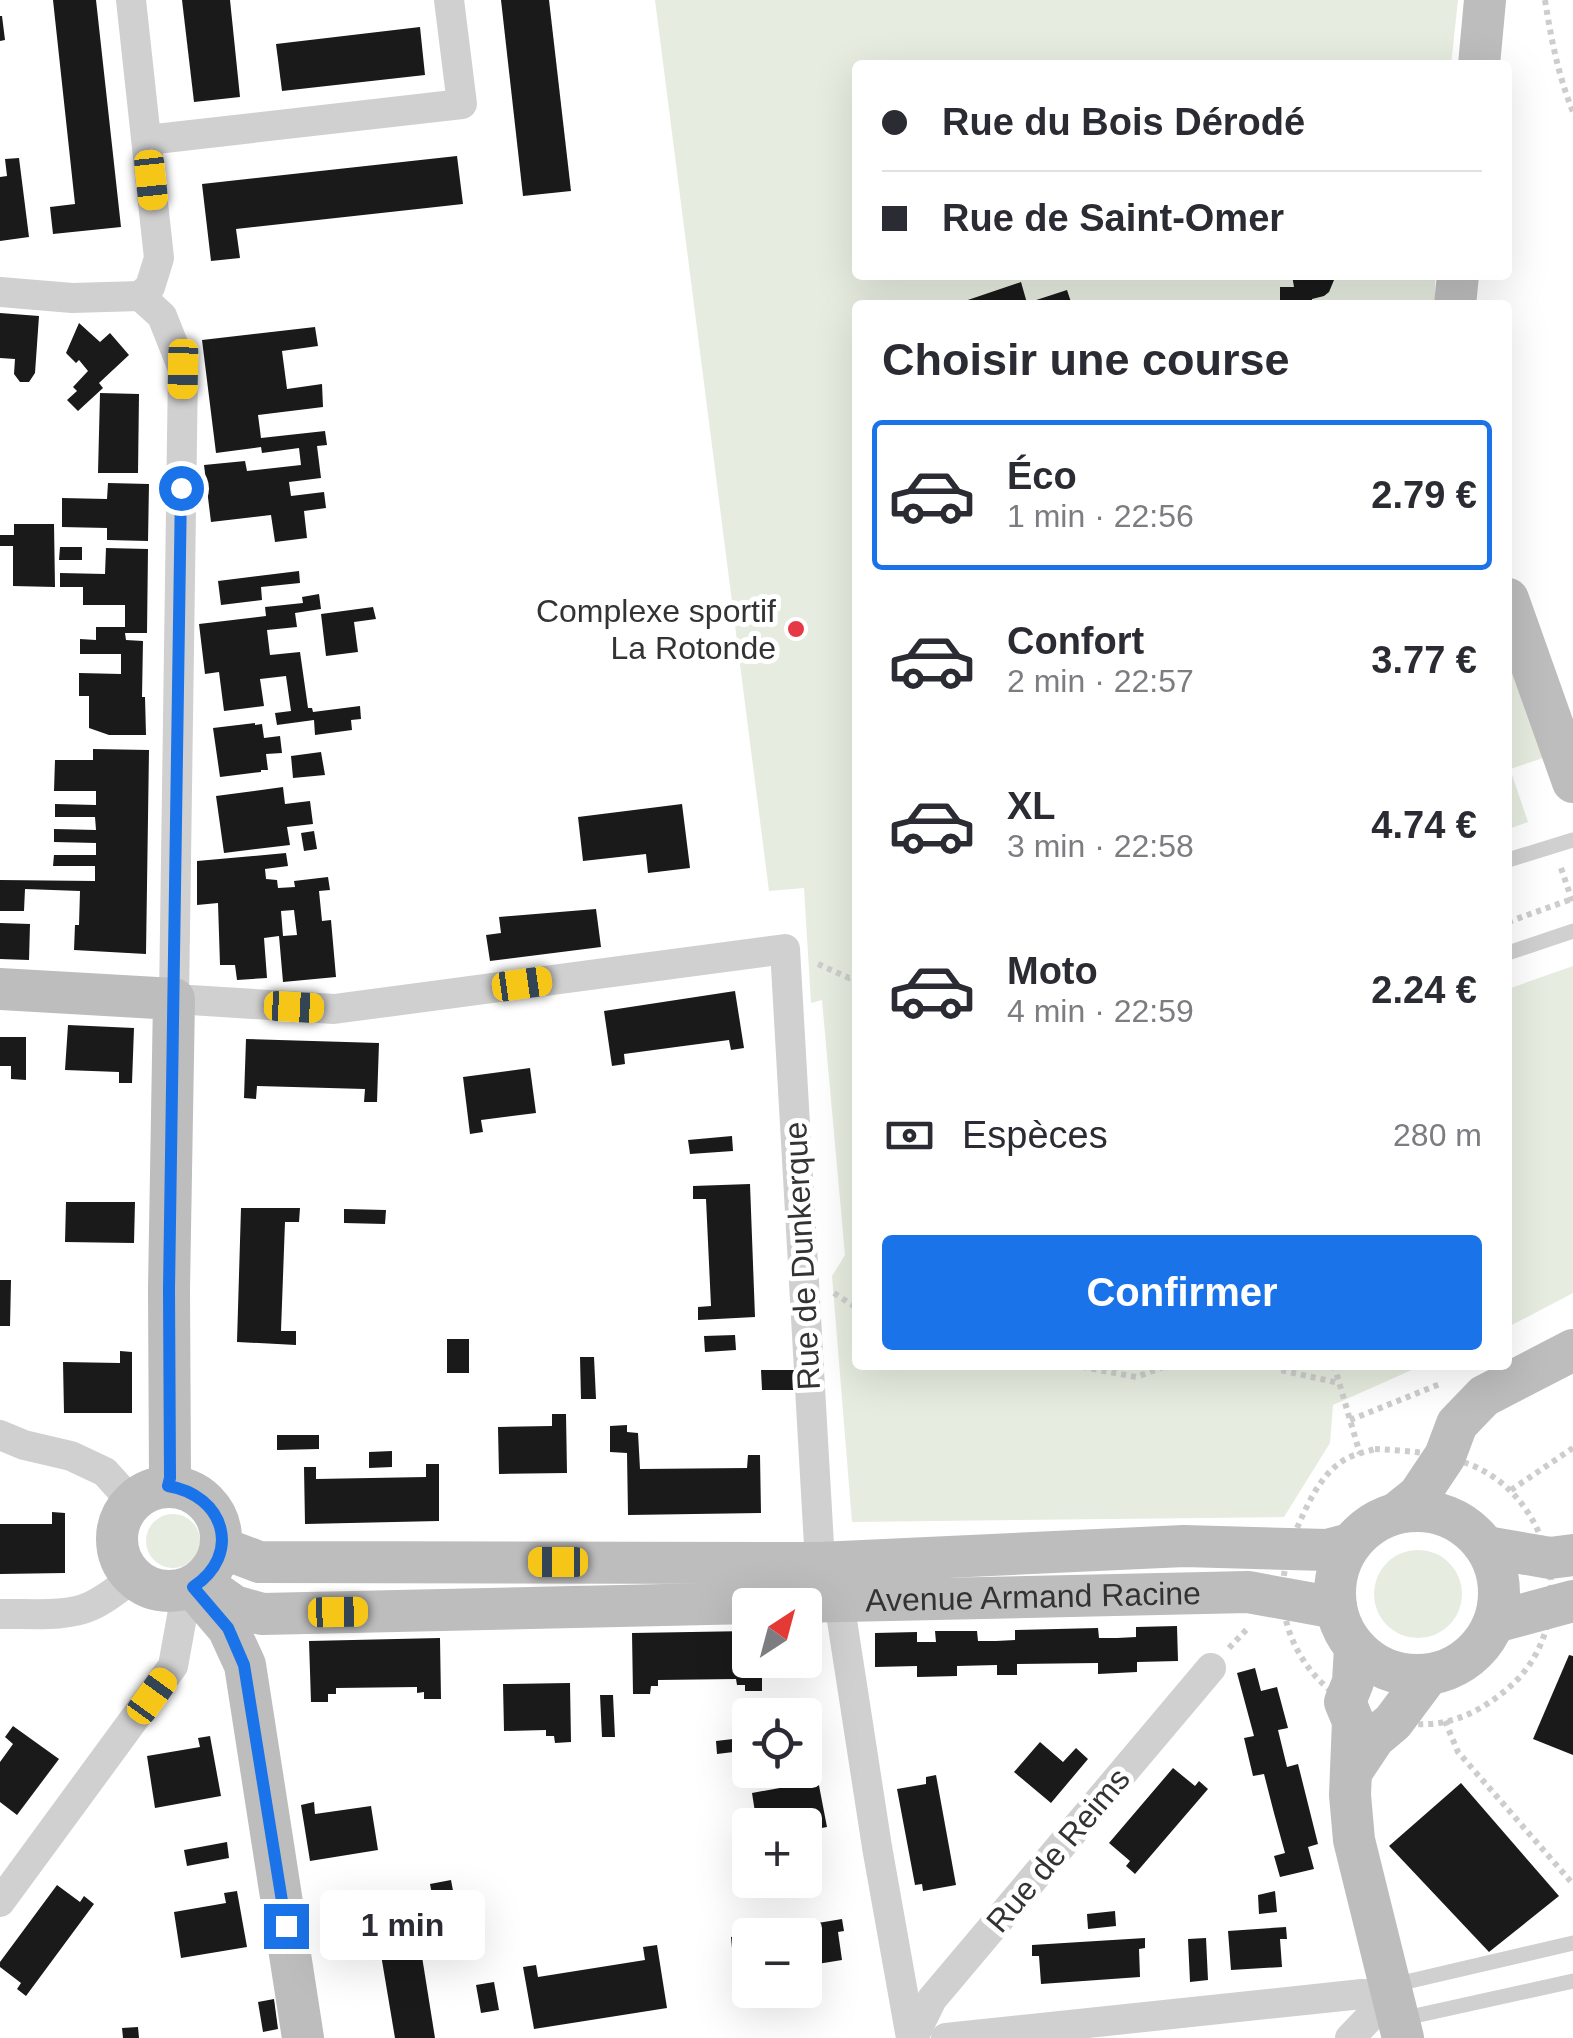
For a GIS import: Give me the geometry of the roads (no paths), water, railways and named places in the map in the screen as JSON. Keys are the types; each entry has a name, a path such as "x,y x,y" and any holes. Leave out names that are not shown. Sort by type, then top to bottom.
{"street":[{"path":"0,292 72,298 140,296 150,287 159,258 131,0"},
{"path":"147,140 462,104 449,0"},
{"path":"1479,60 1485,0"},
{"path":"140,296 162,316 183,369 169,1289 170,1478 123,1513 116,1540 124,1567 132,1578 149,1588 168,1592 200,1577"},
{"path":"1512,609 1573,782"},
{"name":"Rue de Dunkerque","path":"174,1000 334,1009 784,949 820,1563"},
{"path":"0,989 174,1000"},
{"path":"1444,1456 1453,1500 1495,1565 1500,1603 1484,1642 1469,1658 1428,1675 1402,1674 1376,1665 1355,1648 1343,1629 1336,1608 1336,1575 1350,1544 1373,1523 1398,1512 1419,1495 1444,1456 1457,1424 1484,1396 1573,1350"},
{"path":"0,1435 24,1446 71,1456 150,1494 187,1489 204,1499 216,1514 222,1532 200,1577 174,1666 0,1902"},
{"path":"1398,1512 1444,1514 1475,1536 1562,1557"},
{"name":"Avenue Armand Racine","path":"1336,1608 1248,1592 262,1614 234,1606 200,1577 238,1554 259,1562 820,1563 1184,1546 1327,1550 1350,1544"},
{"path":"200,1577 244,1665 303,2038"},
{"path":"0,1614 64,1612 88,1607 132,1578"},
{"path":"839,1602 912,2038"},
{"path":"1495,1622 1563,1603"},
{"path":"1355,1648 1353,1682 1345,1702 1353,1721 1350,1795 1354,1840 1395,2010"},
{"name":"Rue de Reims","path":"912,2038 932,2000 1211,1668"},
{"path":"1352,1771 1374,1738 1393,1722 1428,1675"},
{"path":"946,2038 1362,1994 1395,2010"},
{"path":"1350,2038 1395,2010"}],"lane":[{"path":"1512,859 1573,840"},
{"path":"1512,952 1573,932"},
{"path":"1395,2010 1573,1943"},
{"path":"1395,2010 1573,1982"}],"place":[{"name":"Complexe sportif La Rotonde","path":"796,629"}]}
